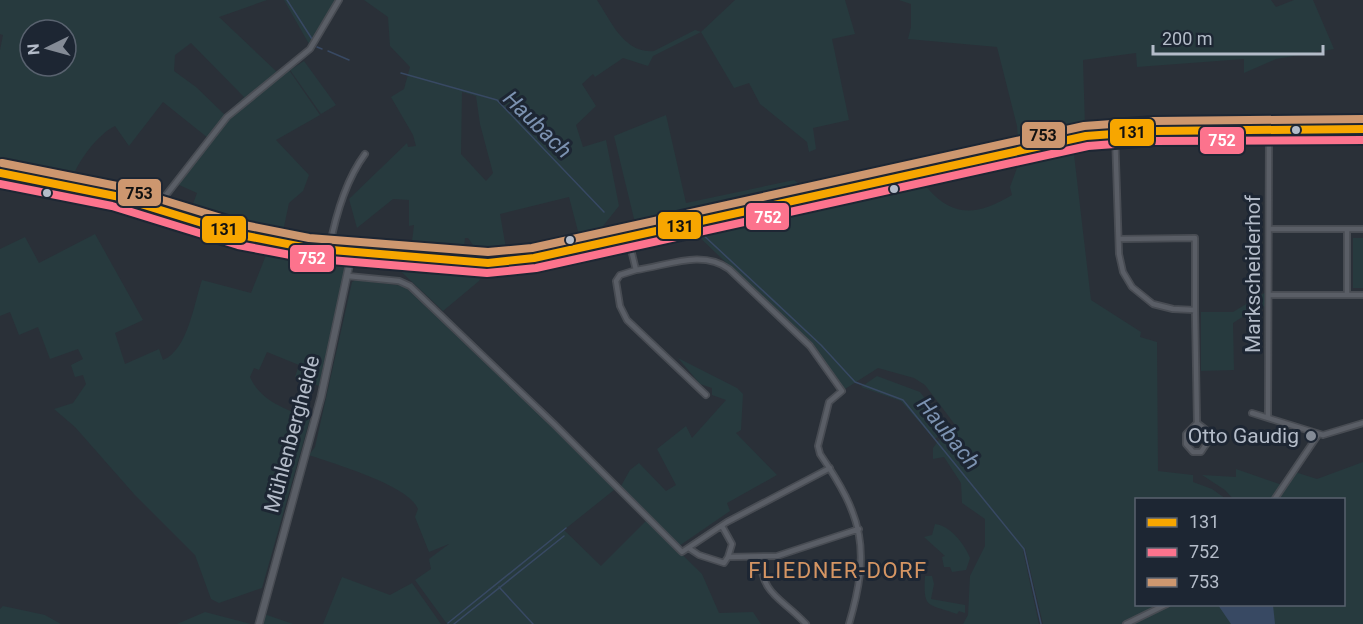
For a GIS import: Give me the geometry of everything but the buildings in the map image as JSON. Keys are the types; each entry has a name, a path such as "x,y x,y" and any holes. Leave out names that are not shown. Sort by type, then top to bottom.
{"main road":[{"path":"0,173 82,188 249,237 329,250 479,262 510,261 1059,142 1115,133 1363,129"}],"street":[{"path":"156,208 227,117 310,49 339,0"},
{"name":"Markscheiderhof","path":"1268,417 1269,130"},
{"path":"1115,133 1120,264 1127,280 1138,293 1162,307 1195,310"},
{"path":"329,250 336,216 356,166 365,154"},
{"path":"1270,229 1363,229"},
{"path":"1347,229 1347,294"},
{"path":"628,237 636,270"},
{"path":"1119,239 1196,238 1197,423 1186,434 1186,444 1193,452 1200,452 1207,443 1205,429 1197,423"},
{"name":"Mühlenbergheide","path":"259,624 317,415 352,252"},
{"path":"706,395 627,320 621,306 616,281 620,275 636,270 706,258 719,262 810,346 842,391 829,402 819,438 820,454 850,501 859,529 861,556 849,624"},
{"path":"348,276 399,281 410,286 554,424 682,552 690,549 722,526 830,468"},
{"path":"1270,295 1363,295"},
{"path":"1252,413 1318,435 1333,434 1363,423"},
{"path":"1275,498 1318,435"},
{"path":"690,549 699,555 724,563 732,544 722,526"},
{"path":"728,557 784,554 859,529"},
{"path":"760,557 762,581 767,589 788,605 806,624"},
{"path":"1126,624 1163,606"}],"green space":[{"path":"0,0 267,0 219,17 278,73 289,70 320,115 276,140 309,175 303,191 289,203 282,236 190,212 197,193 177,184 196,160 208,138 163,102 129,146 115,126 102,135 84,156 72,179 0,163 0,50 3,35 0,34","holes":["191,43 244,97 225,115 196,87 174,71 175,55"]},
{"path":"284,0 337,0 309,44"},
{"path":"364,0 597,0 626,42 644,51 654,51 695,30 701,32 653,56 648,66 623,58 595,77 593,74 582,84 596,106 576,125 583,147 606,140 619,206 599,231 580,239 569,197 500,214 507,254 480,255 468,238 465,238 463,255 411,250 414,225 409,226 409,200 393,199 357,228 349,199 407,143 408,147 416,146 413,135 391,97 404,89 410,67 390,46 388,17","holes":["462,92 476,96 480,124 493,173 486,181 461,154"]},
{"path":"735,0 845,0 855,34 832,39 849,120 813,128 816,149 809,152 807,142 760,104 749,83 734,88 701,32"},
{"path":"899,0 1271,0 1276,7 1294,0 1313,0 1334,49 1276,59 1244,73 1244,59 1137,67 1136,53 1083,60 1085,127 1018,140 1017,126 997,47 908,39 911,27 911,4"},
{"path":"304,61 336,105 321,114 290,70"},
{"path":"666,115 686,203 794,180 807,190 636,227 614,136"},
{"path":"1073,146 1091,300 1141,332 1140,337 1157,342 1158,471 1193,475 1193,482 1212,489 1225,498 1135,498 1135,606 1345,606 1345,498 1279,498 1295,472 1317,479 1363,462 1363,624 1043,624 1025,548 1023,551 1039,624 963,624 968,615 970,576 985,546 985,519 962,503 961,483 944,457 933,459 933,448 939,440 959,430 925,385 914,378 878,368 845,389 808,341 693,231 921,180 941,201 952,207 962,210 986,208 1012,195 1010,187 1021,157"},
{"path":"95,234 143,320 115,333 125,364 159,349 163,360 172,355 179,347 189,325 202,280 251,293 268,250 347,259 319,386 295,377 299,365 267,352 259,370 254,368 250,377 255,386 268,399 310,419 262,588 219,603 211,599 195,555 134,494 75,427 54,409 73,403 86,384 83,375 75,377 71,365 83,359 78,349 50,359 38,327 19,335 10,312 0,316 0,249 25,237 39,263"},
{"path":"1353,238 1363,238 1363,288 1353,288"},
{"path":"393,264 484,271 479,281 443,311"},
{"path":"356,280 404,286 614,485 614,490 564,530 601,566 647,520 702,574 719,613 753,612 761,624 447,624 415,580 431,569 429,559 449,544 429,552 415,517 418,509 412,500 401,492 370,476 309,455 315,447 352,282"},
{"path":"1266,292 1265,307 1261,305 1233,323 1234,370 1201,371 1201,312 1233,312"},
{"path":"678,358 737,388 743,394 741,430 736,433 777,475 727,503 730,511 679,546 621,486 630,470 639,463 666,491 676,485 657,449 686,426 692,438 726,400 712,395 712,388 700,384"},
{"path":"877,376 920,392 950,431 934,439 901,401 861,387"},
{"path":"1236,469 1282,485 1272,498 1232,498 1225,490 1202,475 1236,477"},
{"path":"935,524 946,528 965,547 970,558 966,570 952,572 950,567 944,567 942,557 945,556 924,537 932,535"},
{"path":"925,576 932,576 934,584 931,599 965,605 965,613 959,611 957,614 929,604 925,595"},
{"path":"342,577 390,595 412,583 441,624 323,624"},
{"path":"3,606 45,615 61,624 0,624 0,609"},
{"path":"205,612 251,624 177,624"},
{"path":"264,614 293,624 262,624"}],"water":[{"path":"1219,606 1273,606 1275,624 1231,624"}],"waterway":[{"name":"Haubach","path":"287,0 312,39"},
{"name":"Haubach","path":"317,47 322,49"},
{"name":"Haubach","path":"328,51 349,60"},
{"name":"Haubach","path":"401,73 497,100 604,212"},
{"name":"Haubach","path":"700,232 821,345 855,382 903,400 1024,549 1041,624"},
{"path":"448,623 566,528"},
{"path":"454,624 564,536"},
{"path":"499,587 533,624"}],"transit line":[{"name":"753","path":"2,163 117,186 244,225 309,238 488,252 532,248 1084,126 1154,121 1363,119"},
{"name":"131","path":"0,173 115,196 241,235 308,248 488,263 534,258 1086,136 1154,131 1363,129"},
{"name":"752","path":"0,184 112,206 238,245 306,258 487,273 536,268 1088,146 1154,141 1363,140"}],"place":[{"name":"Otto Gaudig","path":"1311,436"}],"district":[{"name":"FLIEDNER-DORF","path":"838,570"}]}
